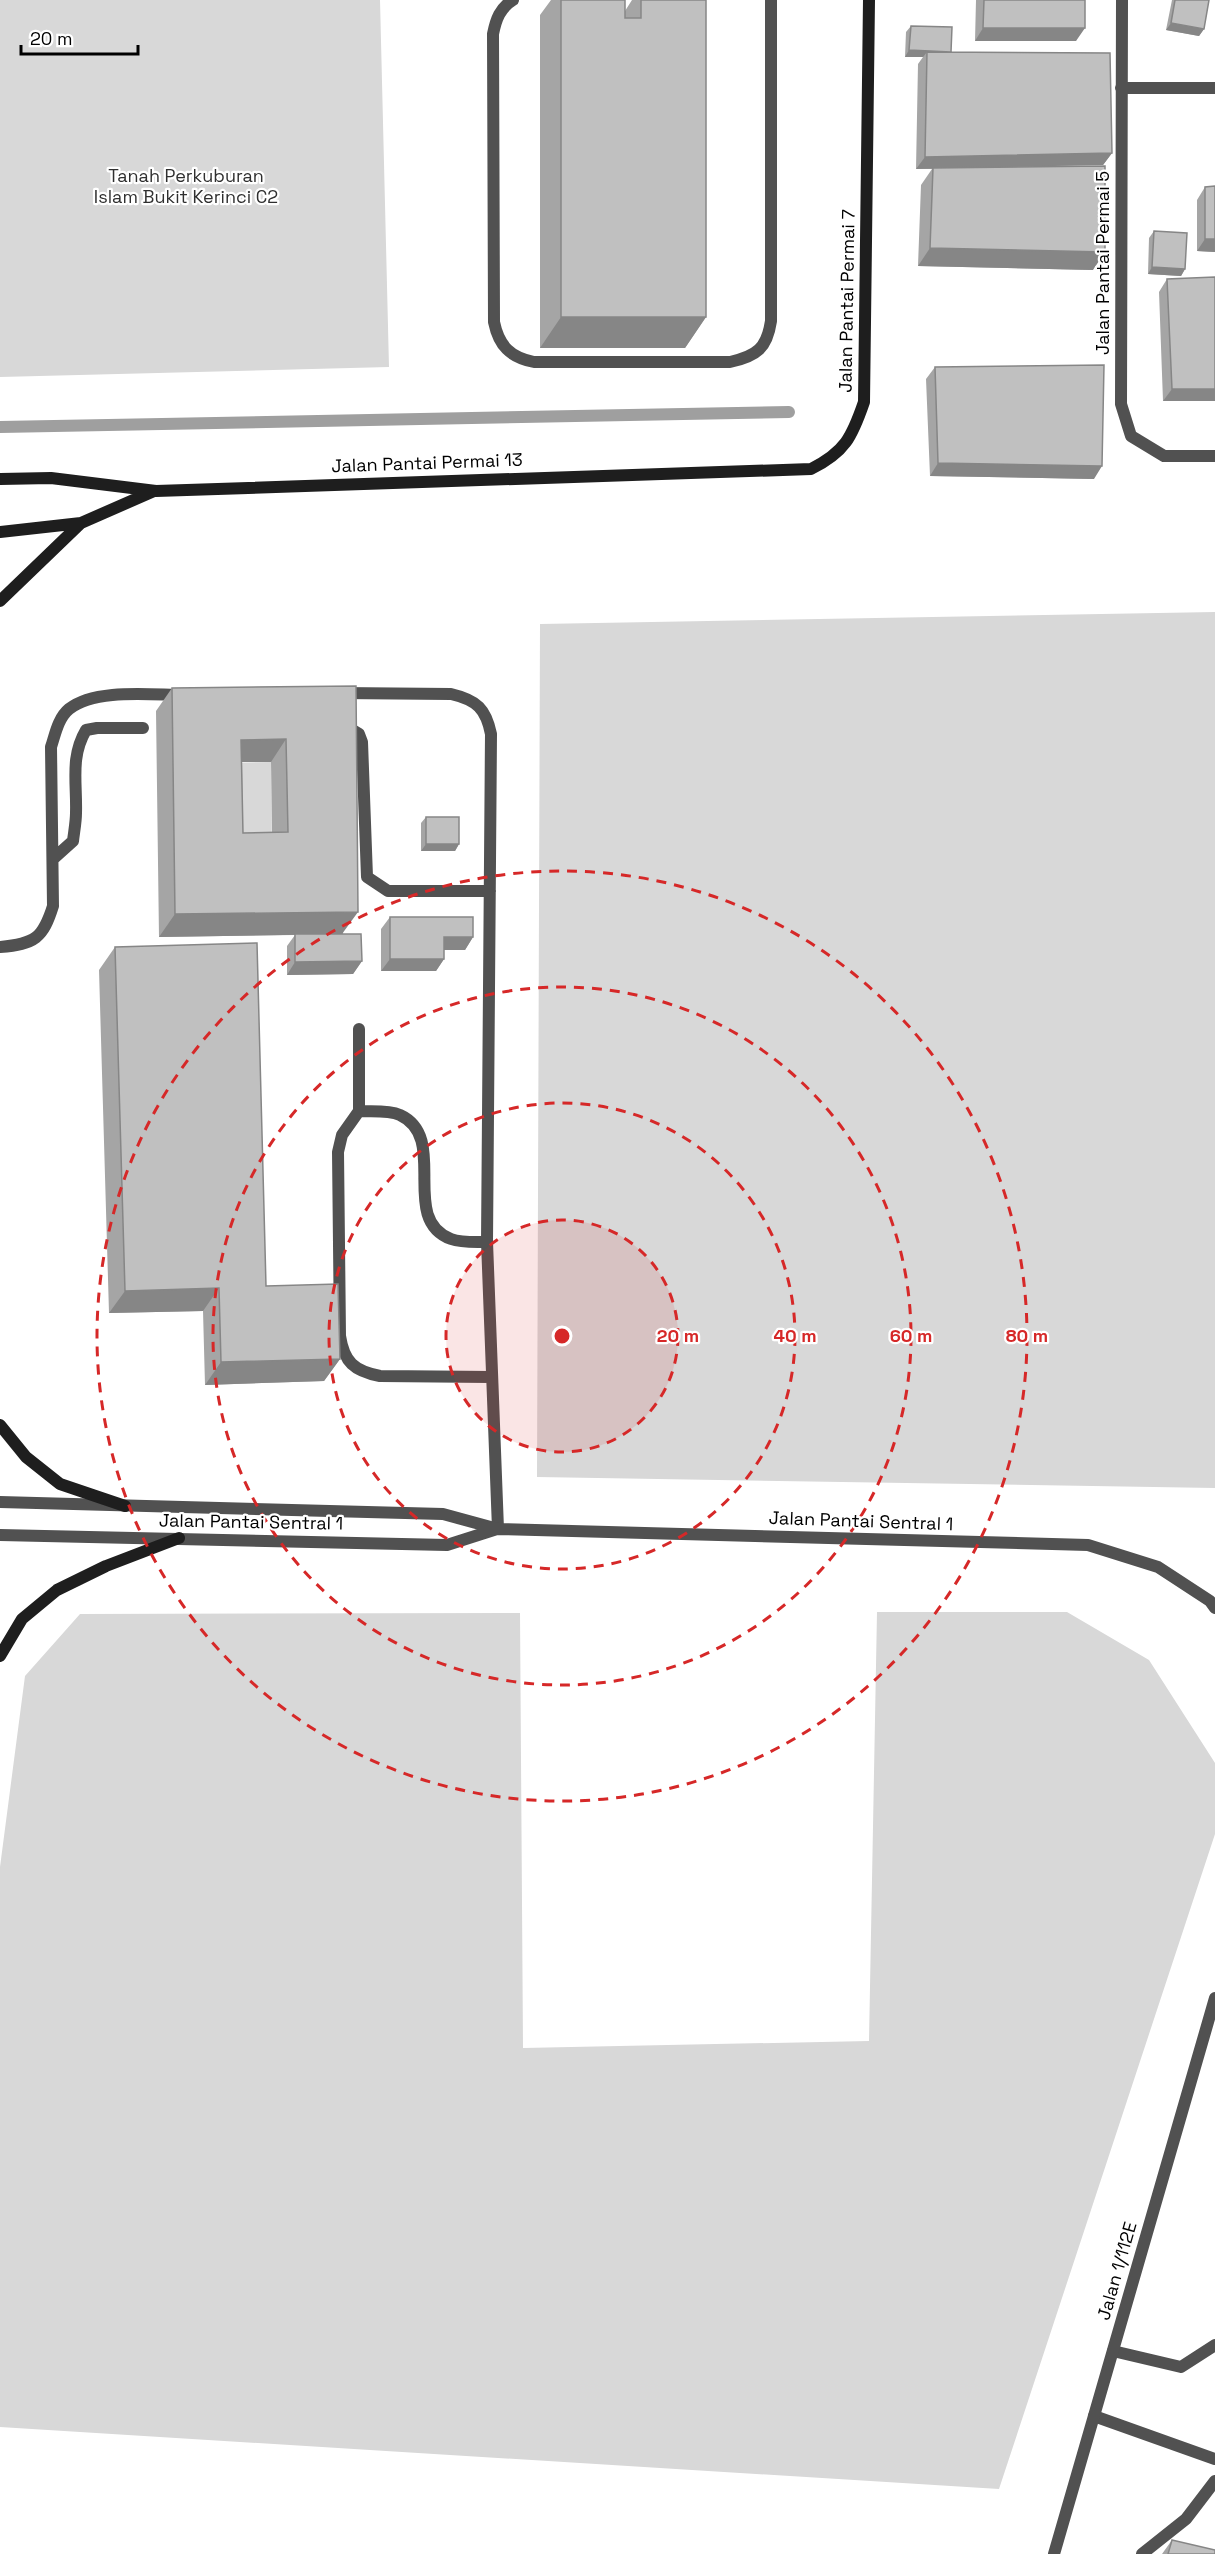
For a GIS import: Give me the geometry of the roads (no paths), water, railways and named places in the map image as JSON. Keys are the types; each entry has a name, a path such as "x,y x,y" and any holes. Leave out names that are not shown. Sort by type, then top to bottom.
{"street":[{"path":"513,0 505,5 496,19 493,34 494,322 497,337 505,350 519,359 534,362 730,362 747,358 759,350 769,337 771,321 771,0"},
{"name":"Jalan Pantai Permai 7","path":"700,472 811,469 832,459 847,442 856,425 864,402 866,374 869,0"},
{"name":"Jalan Pantai Permai 5","path":"1122,0 1121,404 1131,436 1164,456 1215,456"},
{"path":"1121,88 1215,88"},
{"name":"Jalan Pantai Permai 13","path":"0,479 51,478 156,491 700,472"},
{"name":"Jalan Pantai Permai 13","path":"0,532 81,523 156,491"},
{"path":"0,601 81,523"},
{"path":"330,693 451,694 466,698 479,706 488,719 491,734 487,1242 498,1529"},
{"path":"0,947 33,941 46,928 53,906 51,747 57,728 68,710 87,699 106,696 201,695"},
{"path":"53,859 73,841 76,814 74,766 78,743 86,730 143,728"},
{"path":"349,728 358,734 362,742 367,877 388,891 490,891"},
{"path":"358,1029 358,1111 346,1127 339,1143 342,1351 351,1365 364,1373 380,1376 491,1377"},
{"path":"358,1111 399,1115 412,1124 421,1136 424,1152 425,1202 428,1217 437,1230 450,1239 487,1242"},
{"path":"0,1425 26,1457 60,1484 125,1506"},
{"name":"Jalan Pantai Sentral 1","path":"0,1502 443,1514 498,1529 1088,1545 1158,1567 1213,1604"},
{"name":"Jalan Pantai Sentral 1","path":"0,1535 447,1545 498,1529"},
{"path":"0,1656 22,1619 57,1590 106,1566 179,1538"},
{"name":"Jalan 1/112E","path":"1054,2554 1215,1998"},
{"path":"1113,2351 1181,2367 1215,2344"},
{"path":"1094,2416 1215,2459"},
{"path":"1142,2554 1186,2519 1215,2481"}],"waterway":[{"path":"0,427 789,412"}],"park label":[{"name":"Tanah Perkuburan Islam Bukit Kerinci C2","path":"186,186"}]}
